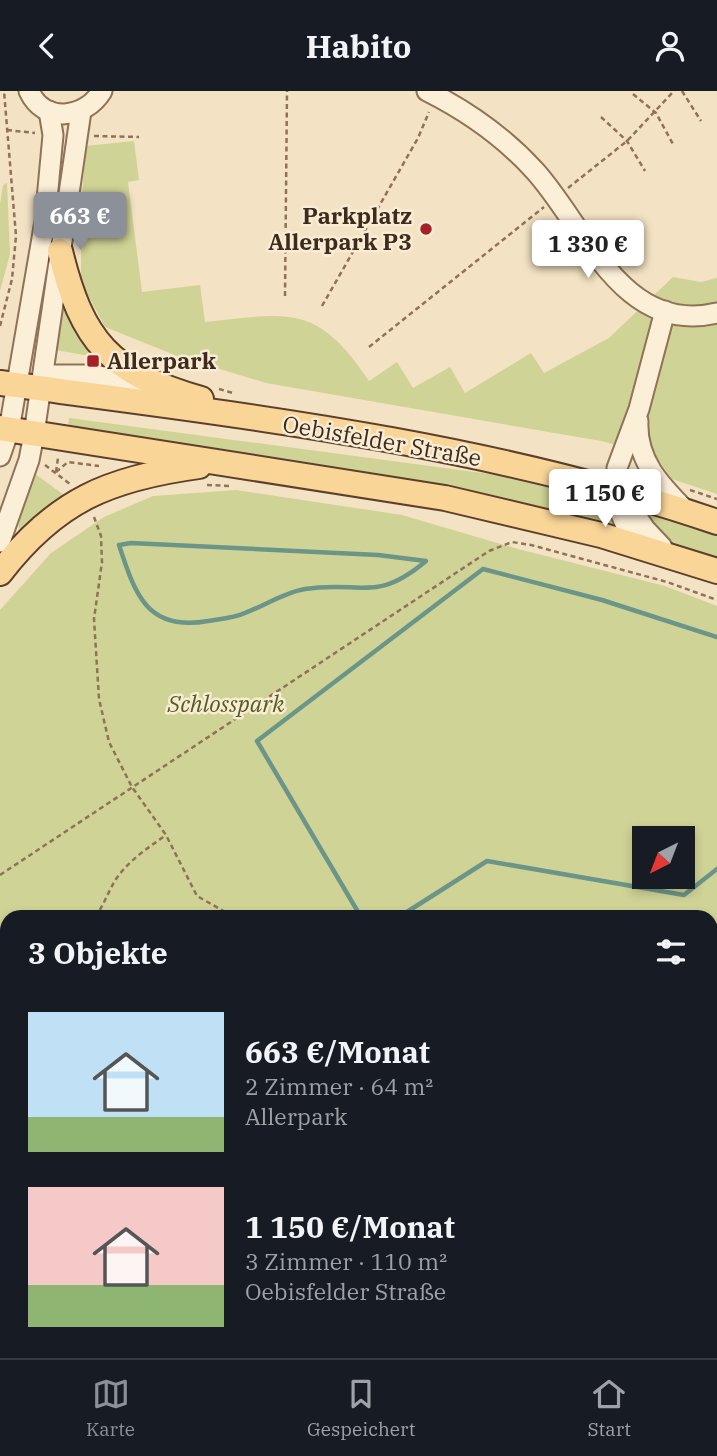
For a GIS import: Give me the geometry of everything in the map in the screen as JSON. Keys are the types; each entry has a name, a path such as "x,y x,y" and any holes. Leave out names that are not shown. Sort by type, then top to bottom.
{"main road":[{"path":"60,251 69,290 88,332 113,358 158,385 284,423"},
{"name":"Oebisfelder Straße","path":"8,384 284,423 436,449 617,491 717,522"},
{"name":"Oebisfelder Straße","path":"4,429 445,498 645,547 717,571"},
{"path":"0,573 46,523 88,506 125,479 228,463"}],"street":[{"path":"29,91 38,104 49,111 69,114 81,111 97,100 102,91"},
{"path":"428,91 512,148 556,197 615,280 635,296 665,311 681,315 717,313"},
{"path":"0,456 8,384 45,221 53,135 49,111"},
{"path":"0,542 29,460 34,434 81,111"},
{"path":"645,547 626,526 615,500 617,468 639,409 665,311"},
{"path":"40,388 53,375 71,374 158,385"},
{"path":"639,409 637,436 653,477 686,512"},
{"path":"617,491 630,504 645,529 672,556"}],"path":[{"path":"0,326 12,279 16,236 4,91"},
{"path":"285,296 287,91"},
{"path":"322,306 429,117 428,91"},
{"path":"369,347 627,141 674,91"},
{"path":"682,91 701,121"},
{"path":"633,94 656,113 674,146"},
{"path":"601,117 627,141 645,171"},
{"path":"56,472 61,438"},
{"path":"29,460 42,463 56,472 88,506 101,535 102,562 94,619 99,699 109,742 132,787 166,835 197,896 222,910"},
{"path":"56,472 68,462 99,466"},
{"path":"201,485 235,486"},
{"path":"88,506 103,511"},
{"path":"83,521 88,506"},
{"path":"0,875 489,551 512,542 667,582 717,600"},
{"path":"100,910 107,902 117,877 132,859 166,835"}],"green space":[{"path":"134,141 139,180 128,182 142,292 200,285 205,322 259,316 299,319 316,326 333,338 369,381 397,362 413,388 450,367 465,393 531,353 544,373 609,338 673,277 701,282 717,278 717,494 672,479 655,455 601,441 266,383 177,356 105,327 81,282 81,205 86,146"},
{"path":"7,183 10,254 0,291 0,204 3,185"},
{"path":"62,298 102,358 55,350"},
{"path":"69,418 535,480 608,500 621,530 68,429"},
{"path":"34,473 68,498 21,532 18,525"},
{"name":"Schlosspark","path":"236,490 402,515 518,549 665,586 717,606 717,910 0,910 0,610 51,553 104,517 153,496"},
{"path":"638,507 717,532 717,559 668,542"}],"waterway":[{"path":"131,543 378,555 426,561 408,574 380,586 305,589 236,616 187,623 171,621 157,615 147,606 131,579 119,545 131,543"},
{"path":"357,910 257,741 483,569 602,600 717,637"},
{"path":"410,910 487,861 684,895 717,869"}],"place":[{"name":"Parkplatz Allerpark P3","path":"426,229"},
{"name":"Allerpark","path":"93,361"}]}
